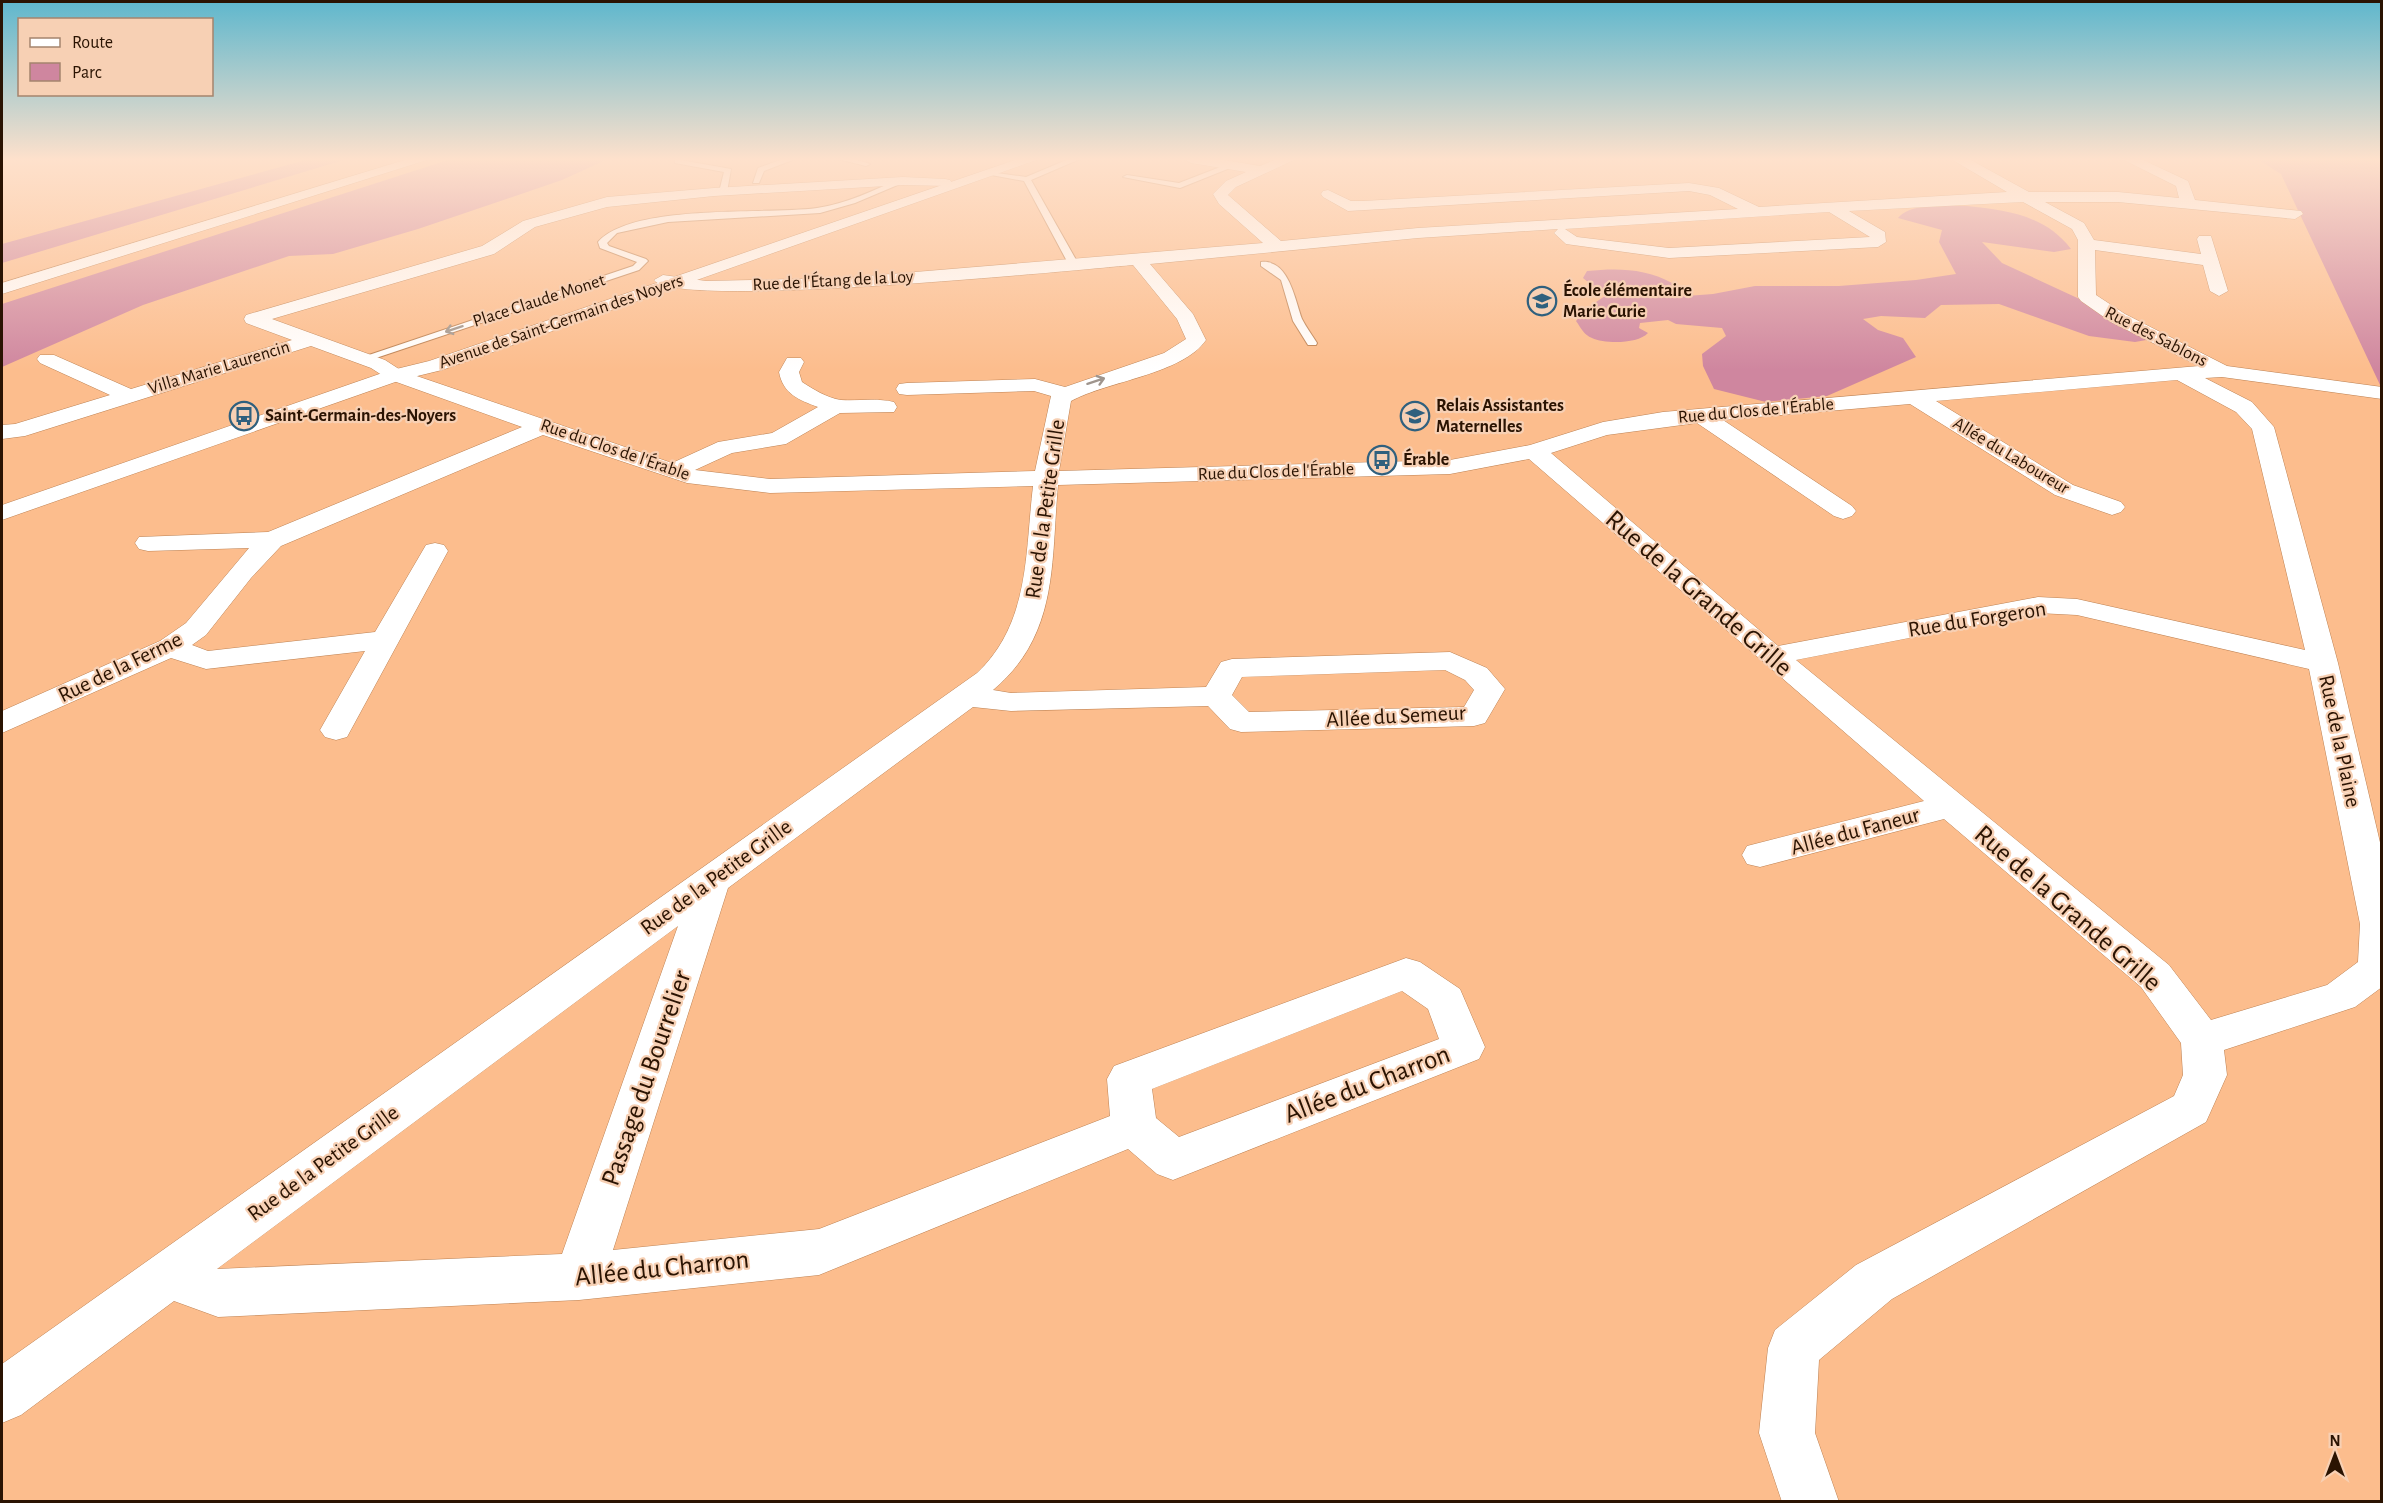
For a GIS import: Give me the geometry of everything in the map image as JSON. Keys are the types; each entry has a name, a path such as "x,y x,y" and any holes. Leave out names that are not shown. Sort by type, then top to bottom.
{"main road":[{"path":"2,274 150,229"},
{"path":"2,289 196,229"},
{"name":"Rue du Clos de l'Érable","path":"520,229 488,249 254,319 378,364 395,375 674,471 696,478 770,486 1450,467 1534,451 1603,429 1703,417 2180,374 2222,372 2382,393"},
{"name":"Avenue de Saint-Germain des Noyers","path":"2,513 395,375 435,366 816,229"},
{"name":"Avenue de Saint-Germain des Noyers","path":"669,282 826,229"},
{"path":"1257,229 1277,246"},
{"name":"Rue de l'Étang de la Loy","path":"669,282 706,286 843,283 1138,260 1256,256 1277,246 1474,229"},
{"path":"1557,229 1572,241 1669,253 1878,242 1879,235 1871,229"},
{"path":"2079,229 2086,244 2211,261"},
{"path":"2204,238 2219,291"},
{"name":"Rue des Sablons","path":"2086,244 2087,297 2104,311 2183,348 2222,372"},
{"name":"Rue de la Petite Grille","path":"2,1396 963,696 1010,658 1022,637 1035,602 1046,479 1061,398 1077,387 1169,357 1196,340 1186,318 1138,260"},
{"name":"Villa Marie Laurencin","path":"2,432 17,430 308,340"},
{"name":"Villa Marie Laurencin","path":"47,359 130,396"},
{"path":"794,362 789,372 792,385 809,396 836,406 886,407"},
{"name":"Rue de la Plaine","path":"2180,374 2244,407 2263,427 2323,663 2379,924 2378,968 2341,996 2202,1040"},
{"path":"907,389 1035,385 1067,394"},
{"name":"Allée du Laboureur","path":"1914,397 2064,490 2112,507"},
{"path":"674,471 726,447 778,439 836,406"},
{"path":"1703,417 1843,511"},
{"name":"Rue de la Ferme","path":"148,543 272,540 544,426"},
{"name":"Rue de la Grande Grille","path":"1534,451 1772,656 2155,976 2202,1040"},
{"name":"Rue de la Ferme","path":"2,723 170,647 196,629 241,572 272,540"},
{"path":"336,730 435,551"},
{"name":"Rue du Forgeron","path":"1772,656 2038,605 2077,607 2323,663"},
{"path":"170,647 206,660 386,640"},
{"name":"Allée du Semeur","path":"1450,661 1476,674 1490,689 1474,716 1242,722 1216,696 1232,668 1450,661"},
{"path":"963,696 1011,702 1216,696"},
{"name":"Allée du Faneur","path":"1760,855 1950,806"},
{"name":"Passage du Bourrelier","path":"579,1277 713,878"},
{"name":"Allée du Charron","path":"1406,973 1445,1000 1464,1047 1173,1160 1134,1127 1129,1079 1406,973"},
{"path":"1810,1502 1787,1433 1794,1348 1874,1282 2190,1109 2205,1075 2202,1040"},
{"name":"Allée du Charron","path":"168,1275 218,1293 579,1277 819,1252 1134,1127"}],"lane":[{"name":"Place Claude Monet","path":"363,359 636,268 643,261 605,248 602,242 610,232 617,229"},
{"path":"1054,229 1074,265"},
{"path":"1256,256 1285,279 1298,321 1312,343"}],"green space":[{"path":"56,229 114,229 2,263 2,244"},
{"path":"234,229 418,229 333,254 289,256 143,305 2,367 2,304"},
{"path":"1939,229 2050,229 2071,249 2054,252 1982,242 2002,263 2086,302 2152,339 2135,342 2089,336 1999,304 1941,305 1925,318 1881,316 1863,319 1878,330 1903,338 1916,357 1827,396 1766,402 1714,389 1703,366 1702,354 1726,336 1722,328 1676,324 1668,320 1640,323 1639,328 1648,333 1643,337 1613,342 1589,337 1576,321 1587,308 1605,296 1583,278 1587,271 1620,270 1652,274 1672,283 1673,297 1713,294 1755,286 1839,286 1916,280 1956,274 1939,242 1942,230"},
{"path":"2307,229 2381,229 2381,387"}],"place":[{"name":"École élémentaire Marie Curie","path":"1542,301"},
{"name":"Saint-Germain-des-Noyers","path":"244,416"},
{"name":"Relais Assistantes Maternelles","path":"1415,416"},
{"name":"Érable","path":"1382,460"}]}
